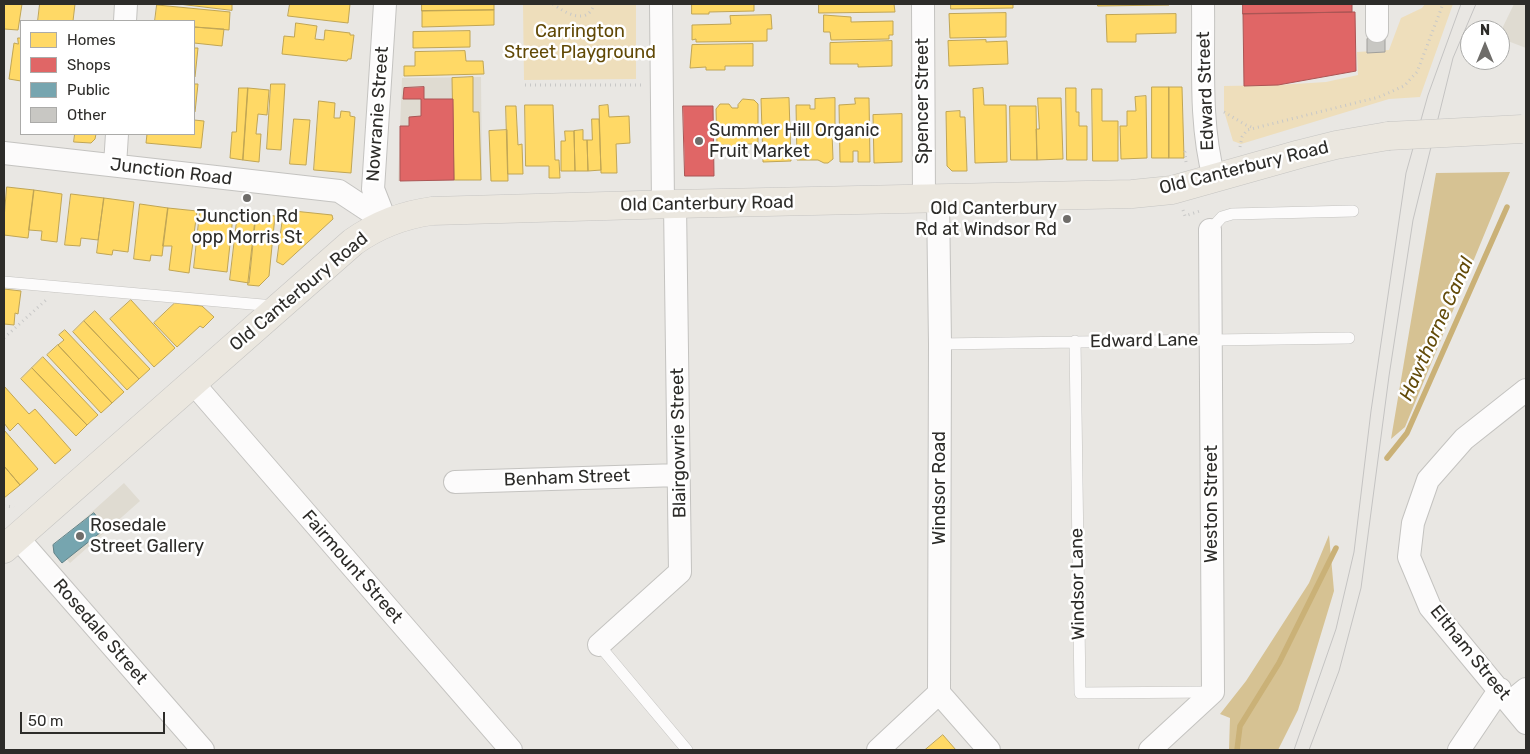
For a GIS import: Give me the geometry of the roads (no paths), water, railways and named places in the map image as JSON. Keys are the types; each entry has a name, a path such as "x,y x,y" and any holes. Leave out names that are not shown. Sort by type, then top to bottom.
{"main road":[{"name":"Old Canterbury Road","path":"10,543 353,242 386,222 402,216 432,211 1132,194 1172,190 1336,145 1388,136 1524,129"}],"street":[{"path":"125,20 126,4"},
{"name":"Nowranie Street","path":"385,4 373,189 386,222"},
{"name":"Blairgowrie Street","path":"599,645 680,572 679,475 669,204 662,85 661,4"},
{"name":"Spencer Street","path":"923,4 931,199"},
{"name":"Edward Street","path":"1203,4 1204,111 1209,160 1214,178"},
{"path":"1377,4 1377,31"},
{"path":"115,165 117,135"},
{"name":"Junction Road","path":"4,153 339,192 386,222"},
{"name":"Junction Road","path":"339,192 347,187 373,189"},
{"name":"Windsor Road","path":"931,199 940,344 939,693"},
{"name":"Weston Street","path":"1206,220 1211,340 1213,692"},
{"name":"Fairmount Street","path":"193,383 511,750"},
{"name":"Eltham Street","path":"1526,390 1464,439 1428,480 1413,523 1409,557 1430,607 1512,694 1526,722"},
{"name":"Benham Street","path":"455,482 679,475"},
{"name":"Rosedale Street","path":"10,543 203,750"},
{"path":"1150,750 1213,692"},
{"path":"878,750 939,693 988,750"},
{"path":"1459,750 1512,694"}],"lane":[{"path":"1206,220 1217,221 1222,217 1232,214 1353,211"},
{"path":"4,282 278,306"},
{"name":"Edward Lane","path":"940,344 1348,338"},
{"name":"Windsor Lane","path":"1075,341 1080,693 1213,692"},
{"path":"599,645 687,750"}],"waterway":[{"name":"Hawthorne Canal","path":"1387,458 1407,433 1507,207"},
{"name":"Hawthorne Canal","path":"1237,750 1240,726 1279,663 1336,548"}],"tram line":[{"path":"1294,750 1336,629 1354,552 1371,411 1406,173 1428,95 1461,4"},
{"path":"1309,750 1339,671 1361,588 1389,376 1413,220 1453,58 1476,4"}],"place":[{"name":"Summer Hill Organic Fruit Market","path":"699,141"},
{"name":"Junction Rd opp Morris St","path":"247,198"},
{"name":"Old Canterbury Rd at Windsor Rd","path":"1067,219"},
{"name":"Rosedale Street Gallery","path":"80,536"}],"park label":[{"name":"Carrington Street Playground","path":"580,42"}]}
